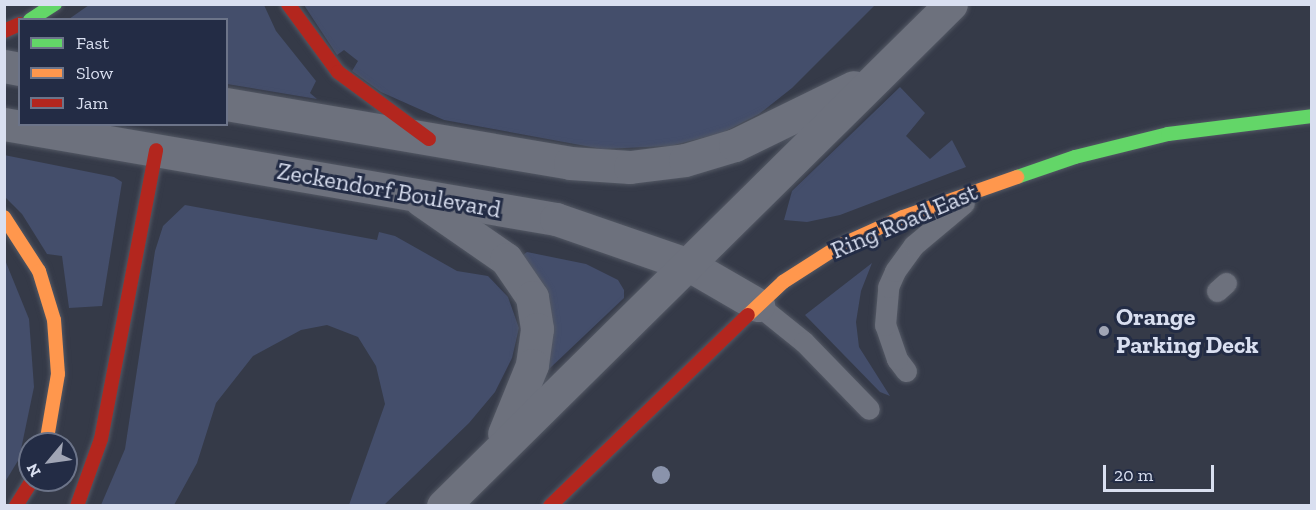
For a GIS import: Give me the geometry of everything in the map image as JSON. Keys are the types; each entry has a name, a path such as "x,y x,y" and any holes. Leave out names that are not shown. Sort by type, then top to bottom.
{"main road":[{"path":"33,18 55,4"},
{"path":"288,4 311,40 338,72 429,140"},
{"path":"4,31 18,25"},
{"name":"Ring Road East","path":"550,506 758,304 783,282 839,246 903,217 1075,158 1168,134 1311,116"},
{"path":"77,506 101,439 156,150"},
{"path":"4,217 39,271 54,320 58,374 48,432"},
{"path":"16,506 25,492"}],"street":[{"path":"442,506 689,265 951,4"},
{"path":"228,104 588,165 656,166 711,153 757,136 882,73"},
{"name":"Zeckendorf Boulevard","path":"4,124 556,219 689,265 758,304"},
{"path":"412,194 506,259 532,297 537,329 532,365 495,453"}],"lane":[{"path":"906,371 897,359 885,325 888,287 895,271 931,229 982,189"},
{"path":"758,304 804,342 869,409"}],"shaded area":[{"path":"89,5 264,5 276,31 316,81 310,93 317,99 228,84 228,18 70,18"},
{"path":"304,5 875,5 792,88 759,114 722,133 670,146 602,149 444,120 381,92 352,71 358,61 344,50 337,55"},
{"path":"900,87 925,113 906,136 930,159 952,140 966,167 840,215 807,222 784,220 792,191"},
{"path":"4,155 114,177 122,182 102,306 69,308 62,256 47,254 22,214 5,197"},
{"path":"185,205 377,240 379,232 395,236 457,271 488,276 508,297 519,328 512,358 495,392 469,423 384,505 349,505 385,404 376,366 358,337 327,325 301,330 253,356 216,403 197,463 174,505 101,505 125,449 155,251 163,226"},
{"path":"527,252 586,264 618,280 624,290 624,298 548,370 523,255"},
{"path":"5,260 29,319 34,387 25,432 18,432 18,461 5,482"},
{"path":"872,263 861,291 856,322 859,347 890,396 880,392 805,315"}],"traffic: fast":[{"path":"33,18 55,4"},
{"path":"1017,177 1075,157 1168,134 1312,116"}],"traffic: slow":[{"path":"748,315 783,282 839,246 903,217 1017,177"},
{"path":"4,217 39,271 54,320 58,374 48,432"}],"traffic: jam":[{"path":"288,4 338,72 429,139"},
{"path":"4,31 18,25"},
{"path":"77,506 101,439 156,150"},
{"path":"550,506 748,315"},
{"path":"16,506 25,492"}],"place":[{"name":"Orange Parking Deck","path":"1104,331"}]}
